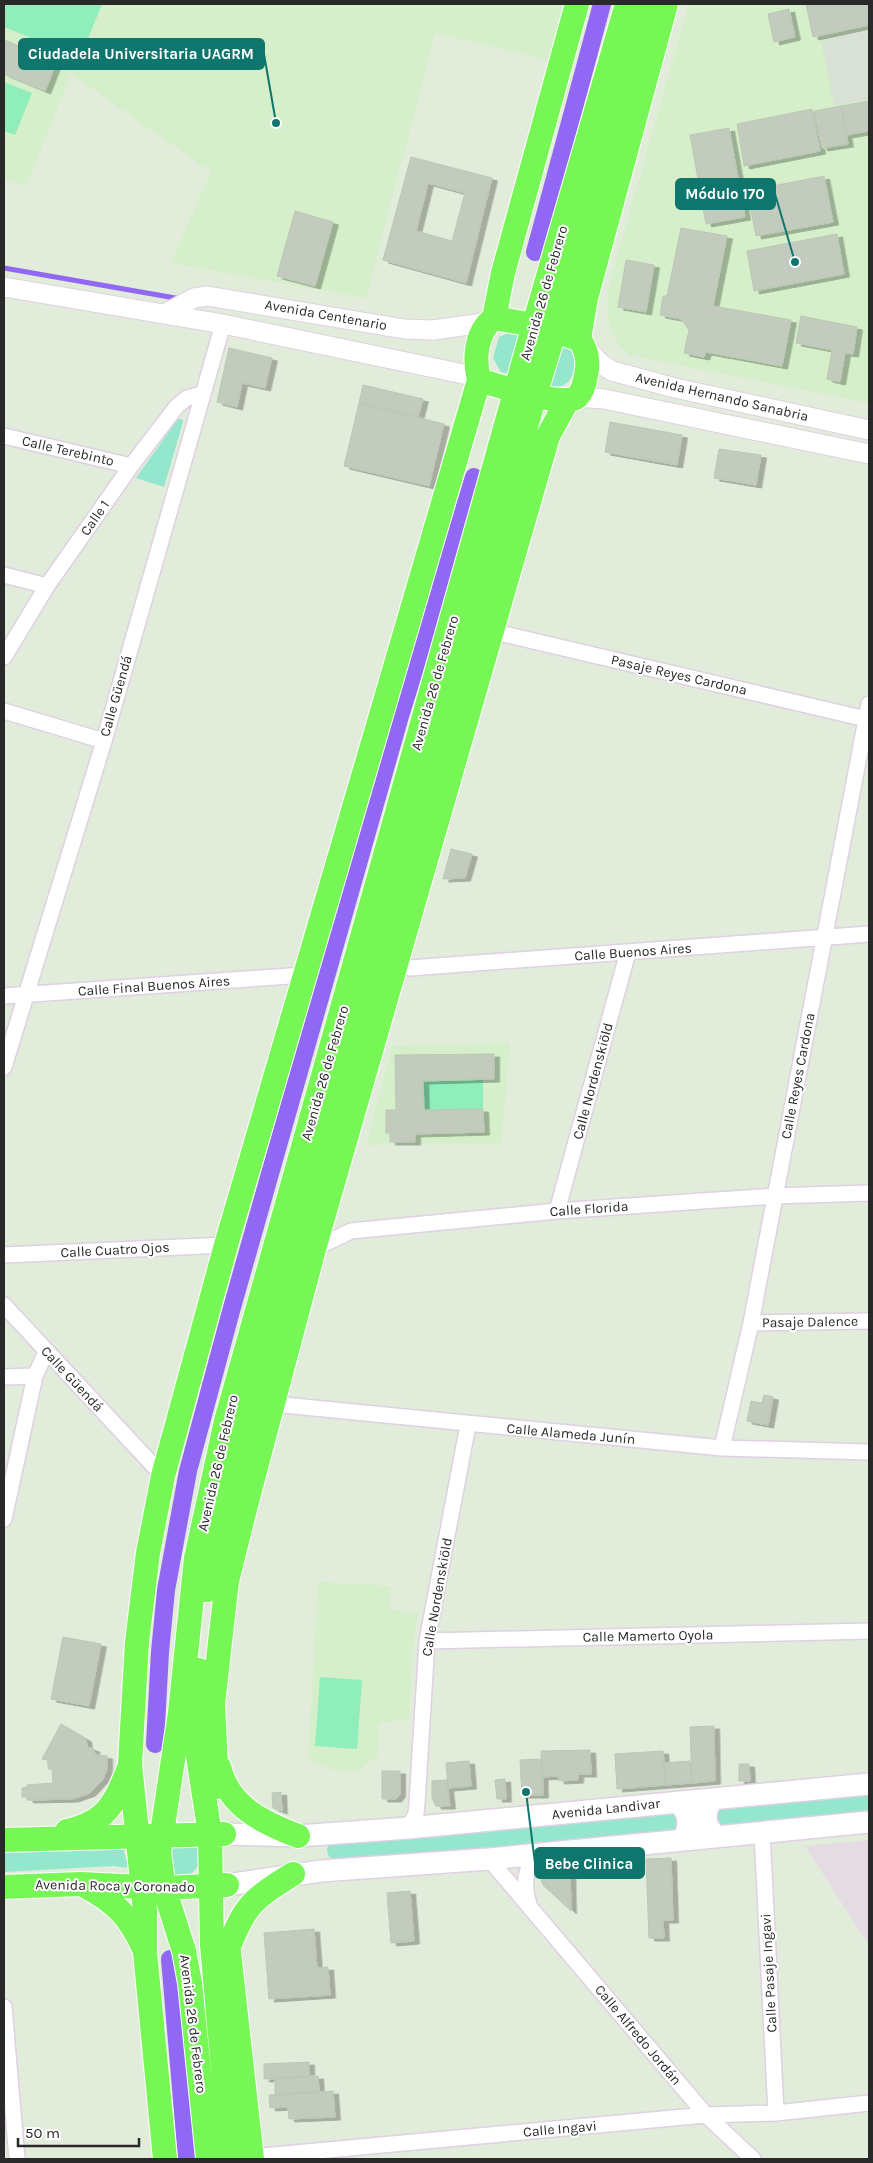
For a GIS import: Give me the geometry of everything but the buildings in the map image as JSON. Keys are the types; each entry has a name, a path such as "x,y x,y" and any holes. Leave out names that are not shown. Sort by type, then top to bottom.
{"main road":[{"path":"577,4 492,320 509,319 545,328 582,342 586,298 666,4"},
{"name":"Avenida 26 de Febrero","path":"545,328 627,4"},
{"name":"Avenida 26 de Febrero","path":"165,2159 145,1952 180,1713 196,1558 226,1421 545,328 646,4"},
{"name":"Avenida 26 de Febrero","path":"208,2159 190,1983 184,1951 153,1888 137,1835 130,1764 137,1642 148,1553 163,1476 226,1245 479,378 476,363 477,348 492,320"},
{"name":"Avenida 26 de Febrero","path":"245,2159 228,1949 219,1886 214,1748 213,1704 227,1581 314,1250 548,436 572,399 584,385 587,372 582,342"},
{"path":"479,378 526,393 572,399"},
{"name":"Avenida 26 de Febrero","path":"217,1834 197,1750 200,1648 208,1580 254,1388 526,393"},
{"path":"214,1748 220,1772 237,1803 264,1823 298,1836"},
{"path":"34,1839 82,1827 99,1819 111,1807 130,1764"},
{"name":"Avenida Landivar","path":"217,1834 298,1836 408,1828 869,1784"},
{"path":"712,1800 706,1812 706,1820 711,1833 716,1837"},
{"path":"678,1802 683,1807 689,1820 686,1834 682,1840"},
{"path":"219,1886 293,1874 535,1854 869,1822"},
{"path":"4,1840 217,1834"},
{"path":"228,1949 247,1907 261,1894 293,1874"},
{"path":"81,1884 119,1908 137,1933 145,1952"},
{"name":"Avenida Roca y Coronado","path":"4,1887 81,1884 153,1888 219,1886"},
{"name":"Avenida 26 de Febrero","path":"219,1886 212,1945 245,2159"}],"street":[{"name":"Avenida Centenario","path":"4,287 179,305 223,324 479,378"},
{"name":"Avenida Centenario","path":"179,305 221,296 404,329 433,330 492,320"},
{"name":"Calle Güendá","path":"4,1067 24,995 104,741 223,324"},
{"name":"Avenida Hernando Sanabria","path":"582,342 600,363 612,371 674,388 869,430"},
{"path":"668,413 669,400 674,388"},
{"name":"Calle 1","path":"4,658 47,586 177,406 187,398 202,394"},
{"name":"Avenida Hernando Sanabria","path":"572,399 604,399 869,454"},
{"name":"Calle Terebinto","path":"4,436 132,466"},
{"path":"4,575 47,586"},
{"name":"Pasaje Reyes Cardona","path":"491,631 866,719"},
{"name":"Calle Reyes Cardona","path":"722,1448 750,1323 869,704"},
{"path":"4,711 104,741"},
{"name":"Calle Buenos Aires","path":"396,965 410,968 869,934"},
{"name":"Calle Nordenskiöld","path":"557,1211 628,952"},
{"name":"Calle Final Buenos Aires","path":"4,996 304,975"},
{"name":"Calle Florida","path":"314,1250 352,1231 557,1211 774,1196 869,1193"},
{"name":"Calle Cuatro Ojos","path":"4,1255 226,1245"},
{"name":"Calle Güendá","path":"4,1305 163,1476"},
{"name":"Pasaje Dalence","path":"750,1323 869,1321"},
{"path":"4,1519 7,1487 35,1376 46,1352"},
{"path":"4,1377 35,1376"},
{"name":"Calle Alameda Junín","path":"273,1404 468,1425 722,1448 869,1452"},
{"name":"Calle Nordenskiöld","path":"408,1828 416,1814 428,1641 468,1425"},
{"path":"142,1452 158,1456 170,1453"},
{"name":"Calle Mamerto Oyola","path":"428,1641 869,1631"},
{"name":"Calle Pasaje Ingavi","path":"762,1832 776,2113"},
{"path":"529,1906 525,1893 525,1879 528,1866 535,1854"},
{"name":"Calle Alfredo Jordán","path":"489,1858 706,2115 753,2159"},
{"path":"4,2007 7,2072 17,2159"},
{"name":"Calle Ingavi","path":"245,2159 706,2115 776,2113 869,2103"}],"shaded area":[{"path":"4,4 564,4 548,60 435,33 366,298 171,263 211,172 71,74 26,186 4,179"},
{"path":"689,4 869,4 869,403 629,355 616,341 609,326 608,289"},
{"path":"869,29 869,99 834,106 821,39"},
{"path":"511,332 524,335 513,375 501,372 493,358 499,337"},
{"path":"558,345 571,348 575,362 572,376 563,385 557,387 549,386"},
{"path":"178,419 182,419 183,422 164,487 136,478"},
{"path":"510,1043 501,1143 366,1145 393,1046"},
{"path":"318,1582 391,1586 389,1609 418,1614 413,1642 409,1719 379,1723 378,1755 360,1770 339,1772 308,1759"},
{"path":"869,1790 869,1813 729,1829 716,1821 716,1808"},
{"path":"668,1809 683,1818 676,1834 336,1862 329,1857 327,1850 328,1845 336,1839"},
{"path":"869,1840 869,1945 805,1846"},
{"path":"126,1842 124,1852 129,1868 114,1866 4,1872 4,1850"},
{"path":"193,1843 198,1850 199,1856 196,1868 186,1875 172,1875 165,1847"}],"green space":[{"path":"4,4 102,4 80,58 4,27"},
{"path":"4,82 32,93 15,135 4,131"},
{"path":"483,1080 483,1109 424,1110 423,1081"},
{"path":"320,1677 362,1680 357,1749 315,1746"}],"waterway":[{"path":"535,252 602,4"},
{"path":"4,268 181,299"},
{"path":"155,1744 160,1652 166,1590 188,1471 231,1311 400,716 474,477"},
{"path":"170,1959 187,2159"}],"place":[{"name":"Ciudadela Universitaria UAGRM","path":"276,123"},
{"name":"Módulo 170","path":"795,262"},
{"name":"Bebe Clinica","path":"526,1792"}]}
